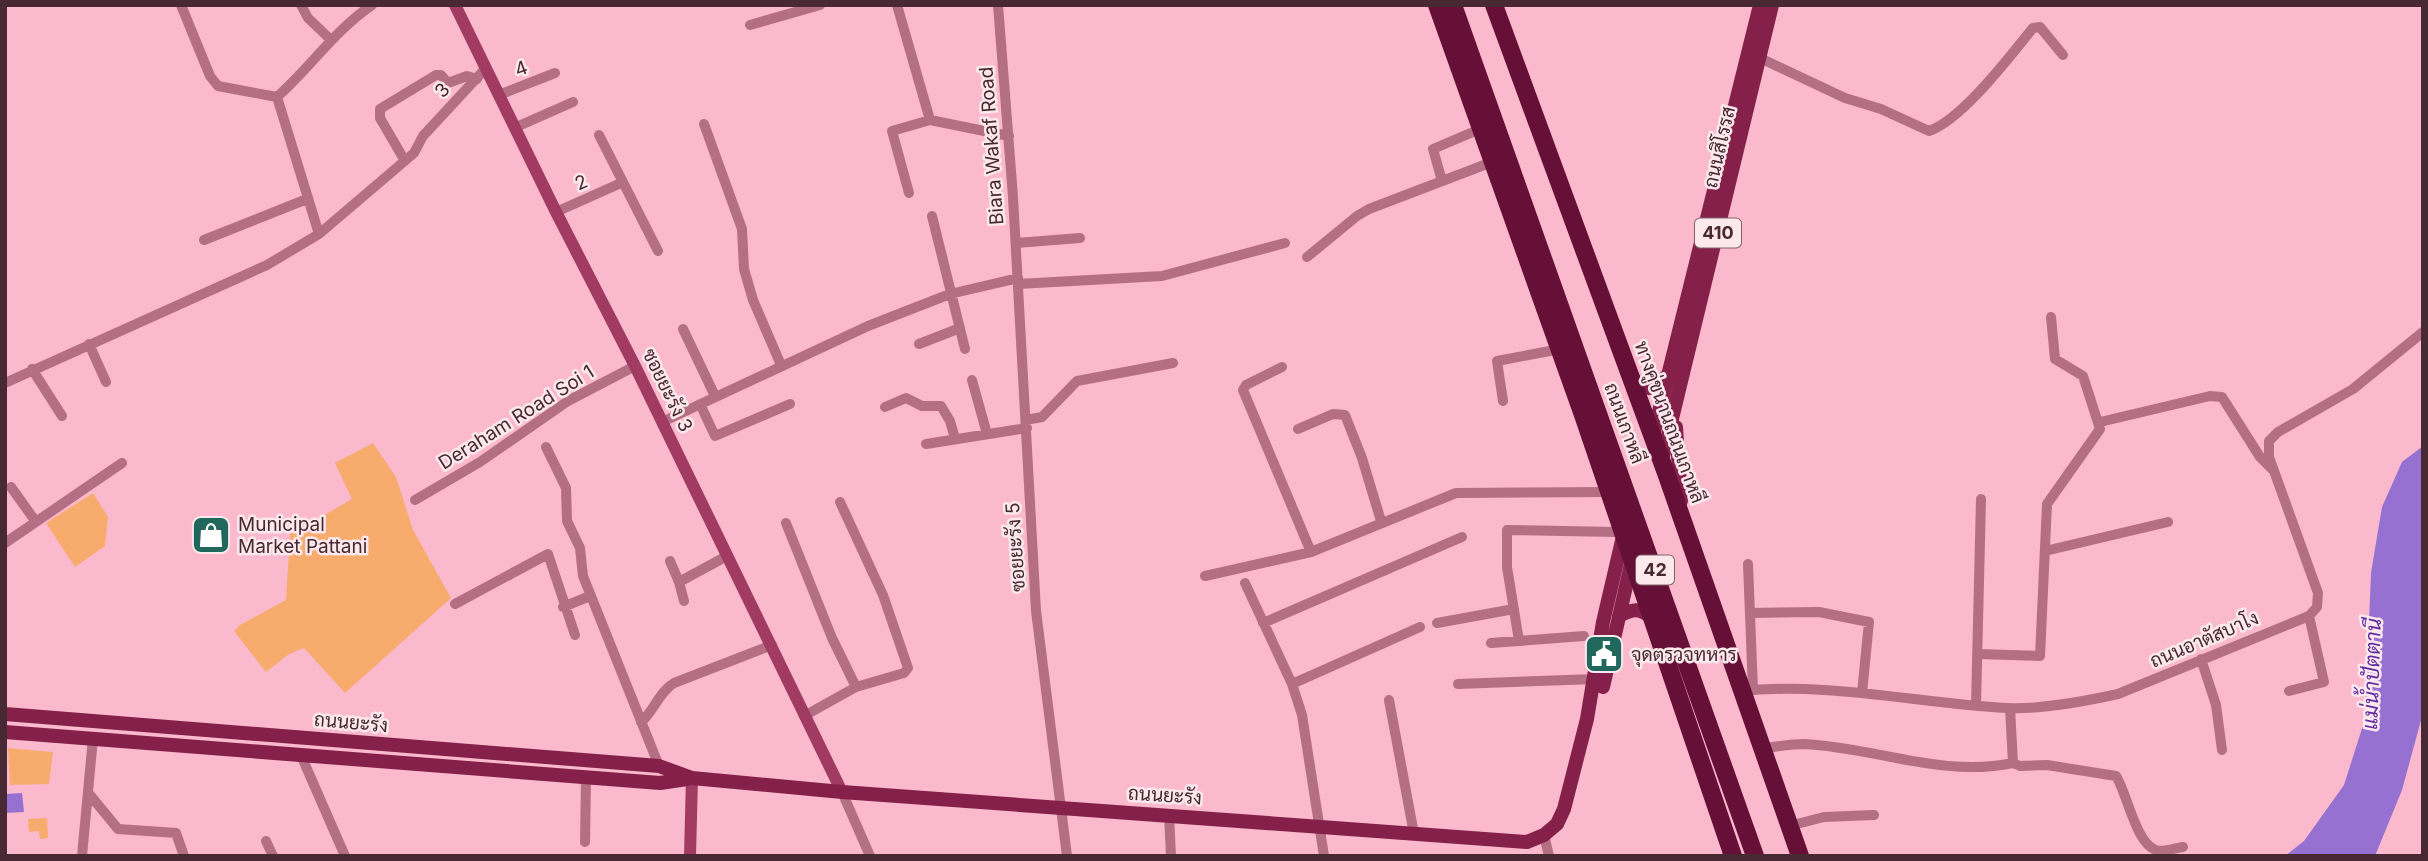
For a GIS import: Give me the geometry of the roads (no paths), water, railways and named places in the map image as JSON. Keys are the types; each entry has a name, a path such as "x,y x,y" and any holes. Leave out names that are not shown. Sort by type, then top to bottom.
{"highway":[{"path":"1437,5 1610,492 1620,532 1633,558 1730,855"},
{"name":"ถนนเกาหลี","path":"1453,5 1554,284 1753,856"},
{"name":"ทางคู่ขนานถนนเกาหลี","path":"1493,5 1555,165 1629,374 1747,690 1761,748 1800,856"},
{"path":"1653,618 1682,677 1702,736 1753,856"}],"main road":[{"name":"ถนนสิโรรส","path":"1653,436 1760,5"},
{"name":"ถนนสิโรรส","path":"1662,460 1772,5"},
{"path":"1629,374 1643,389 1649,390 1656,388 1668,374"},
{"path":"1675,408 1676,457 1683,519"},
{"path":"1544,835 1557,824 1564,808 1579,754 1596,679 1620,532"},
{"path":"1579,754 1595,717 1633,558"},
{"path":"1619,616 1632,609 1642,610 1653,618"},
{"name":"ถนนยะรัง","path":"5,714 659,766 692,778"},
{"name":"ถนนยะรัง","path":"5,732 660,783 692,778 842,792 1060,806 1501,842 1527,842 1544,835"},
{"path":"450,766 452,750"}],"street":[{"path":"181,5 210,76 218,86 276,97"},
{"path":"301,5 308,18 330,39"},
{"path":"276,97 300,76 330,39 372,5"},
{"name":"ซอยยะรัง 3","path":"455,5 635,366 842,792"},
{"path":"750,25 820,5"},
{"path":"897,5 930,120"},
{"name":"Biara Wakaf Road","path":"998,5 1018,281"},
{"path":"1760,58 1845,98 1881,109 1929,131 1982,89 2033,28 2040,27 2063,55"},
{"name":"3","path":"5,383 267,265 319,234 414,153 423,136 486,68"},
{"name":"4","path":"499,95 555,74"},
{"path":"405,161 380,118 380,109 436,75 441,75 448,83 467,76 477,79"},
{"path":"276,97 319,234"},
{"path":"514,128 573,102"},
{"path":"909,193 892,131 930,120 1009,136"},
{"path":"704,124 741,229 744,268 753,300 781,365"},
{"path":"1442,181 1433,149 1480,129"},
{"path":"599,135 621,183 658,251"},
{"path":"1307,257 1357,216 1492,162"},
{"name":"2","path":"556,212 621,183"},
{"path":"204,240 307,199"},
{"path":"932,216 965,349"},
{"path":"1016,243 1080,238"},
{"path":"662,422 781,365 950,295 1018,281 1162,276 1285,243"},
{"name":"ซอยยะรัง 5","path":"1018,281 1036,611 1067,856"},
{"path":"1978,654 2040,656 2048,500 2098,436 2100,422 2083,376 2054,359 2051,317"},
{"path":"919,344 960,328"},
{"path":"682,329 715,396"},
{"path":"2289,691 2324,682 2309,616 2317,607 2318,593 2269,457 2269,441 2278,432 2353,389 2423,332"},
{"path":"89,344 106,382"},
{"path":"1503,401 1497,361 1560,349"},
{"path":"926,444 987,434 1026,424 1042,417 1081,379 1173,363"},
{"name":"Deraham Road Soi 1","path":"415,500 480,462 568,401 635,366"},
{"path":"1282,367 1246,385 1244,390 1311,552"},
{"path":"32,369 62,415"},
{"path":"972,380 987,434"},
{"path":"2100,422 2210,396 2222,397 2260,457 2277,475"},
{"path":"885,407 906,398 922,406 941,405 950,421 955,439"},
{"path":"699,404 715,436 790,404"},
{"path":"1297,429 1333,414 1345,415 1363,458 1381,521"},
{"path":"546,447 566,488 567,520 580,548 583,576 590,596 659,766"},
{"path":"5,542 122,463"},
{"path":"11,487 36,522"},
{"path":"1205,576 1311,552 1381,521 1456,493 1610,492"},
{"path":"1976,705 1981,499"},
{"path":"804,716 856,687 904,673 908,668 883,595 840,502"},
{"path":"2045,551 2168,522"},
{"path":"786,523 832,638 856,687"},
{"path":"1519,641 1507,567 1507,530 1620,532"},
{"path":"1263,623 1462,537"},
{"path":"455,604 548,554 563,607 575,635"},
{"path":"678,582 727,556"},
{"path":"670,561 684,601"},
{"path":"1747,690 1750,613 1748,564"},
{"path":"1245,583 1292,684 1302,715 1324,856"},
{"path":"563,607 590,596"},
{"path":"1437,623 1514,609"},
{"path":"1750,613 1819,612 1870,622 1862,693"},
{"name":"ถนนอาตัสบาโง","path":"1747,690 1783,687 2010,708 2118,694 2309,616"},
{"path":"1292,684 1420,627"},
{"path":"1491,643 1584,636"},
{"path":"641,722 657,704 663,692 674,683 772,645"},
{"path":"2201,659 2216,705 2222,750"},
{"path":"1458,684 1596,679"},
{"path":"1389,700 1414,834"},
{"path":"2010,708 2013,763"},
{"path":"82,856 90,795 93,738"},
{"path":"1761,748 1802,744 1913,762 1978,768 2013,763 2020,766 2047,765 2116,776 2135,823 2152,849 2159,852 2183,847"},
{"path":"300,753 345,856"},
{"path":"586,777 586,842"},
{"path":"690,856 692,778"},
{"path":"842,792 870,856"},
{"path":"90,795 118,829 176,833 184,856"},
{"path":"1170,815 1171,856"},
{"path":"1789,826 1824,817 1874,815"},
{"path":"1544,835 1549,856"},
{"path":"266,841 273,856"}],"water":[{"name":"แม่น้ำปัตตานี","path":"2423,446 2423,713 2402,790 2375,856 2285,856 2304,841 2344,785 2365,719 2371,573 2382,507 2402,462"},
{"path":"22,793 24,812 5,813 5,794"}],"place":[{"name":"Municipal Market Pattani","path":"211,535"},
{"name":"จุดตรวจทหาร","path":"1604,654"}]}
